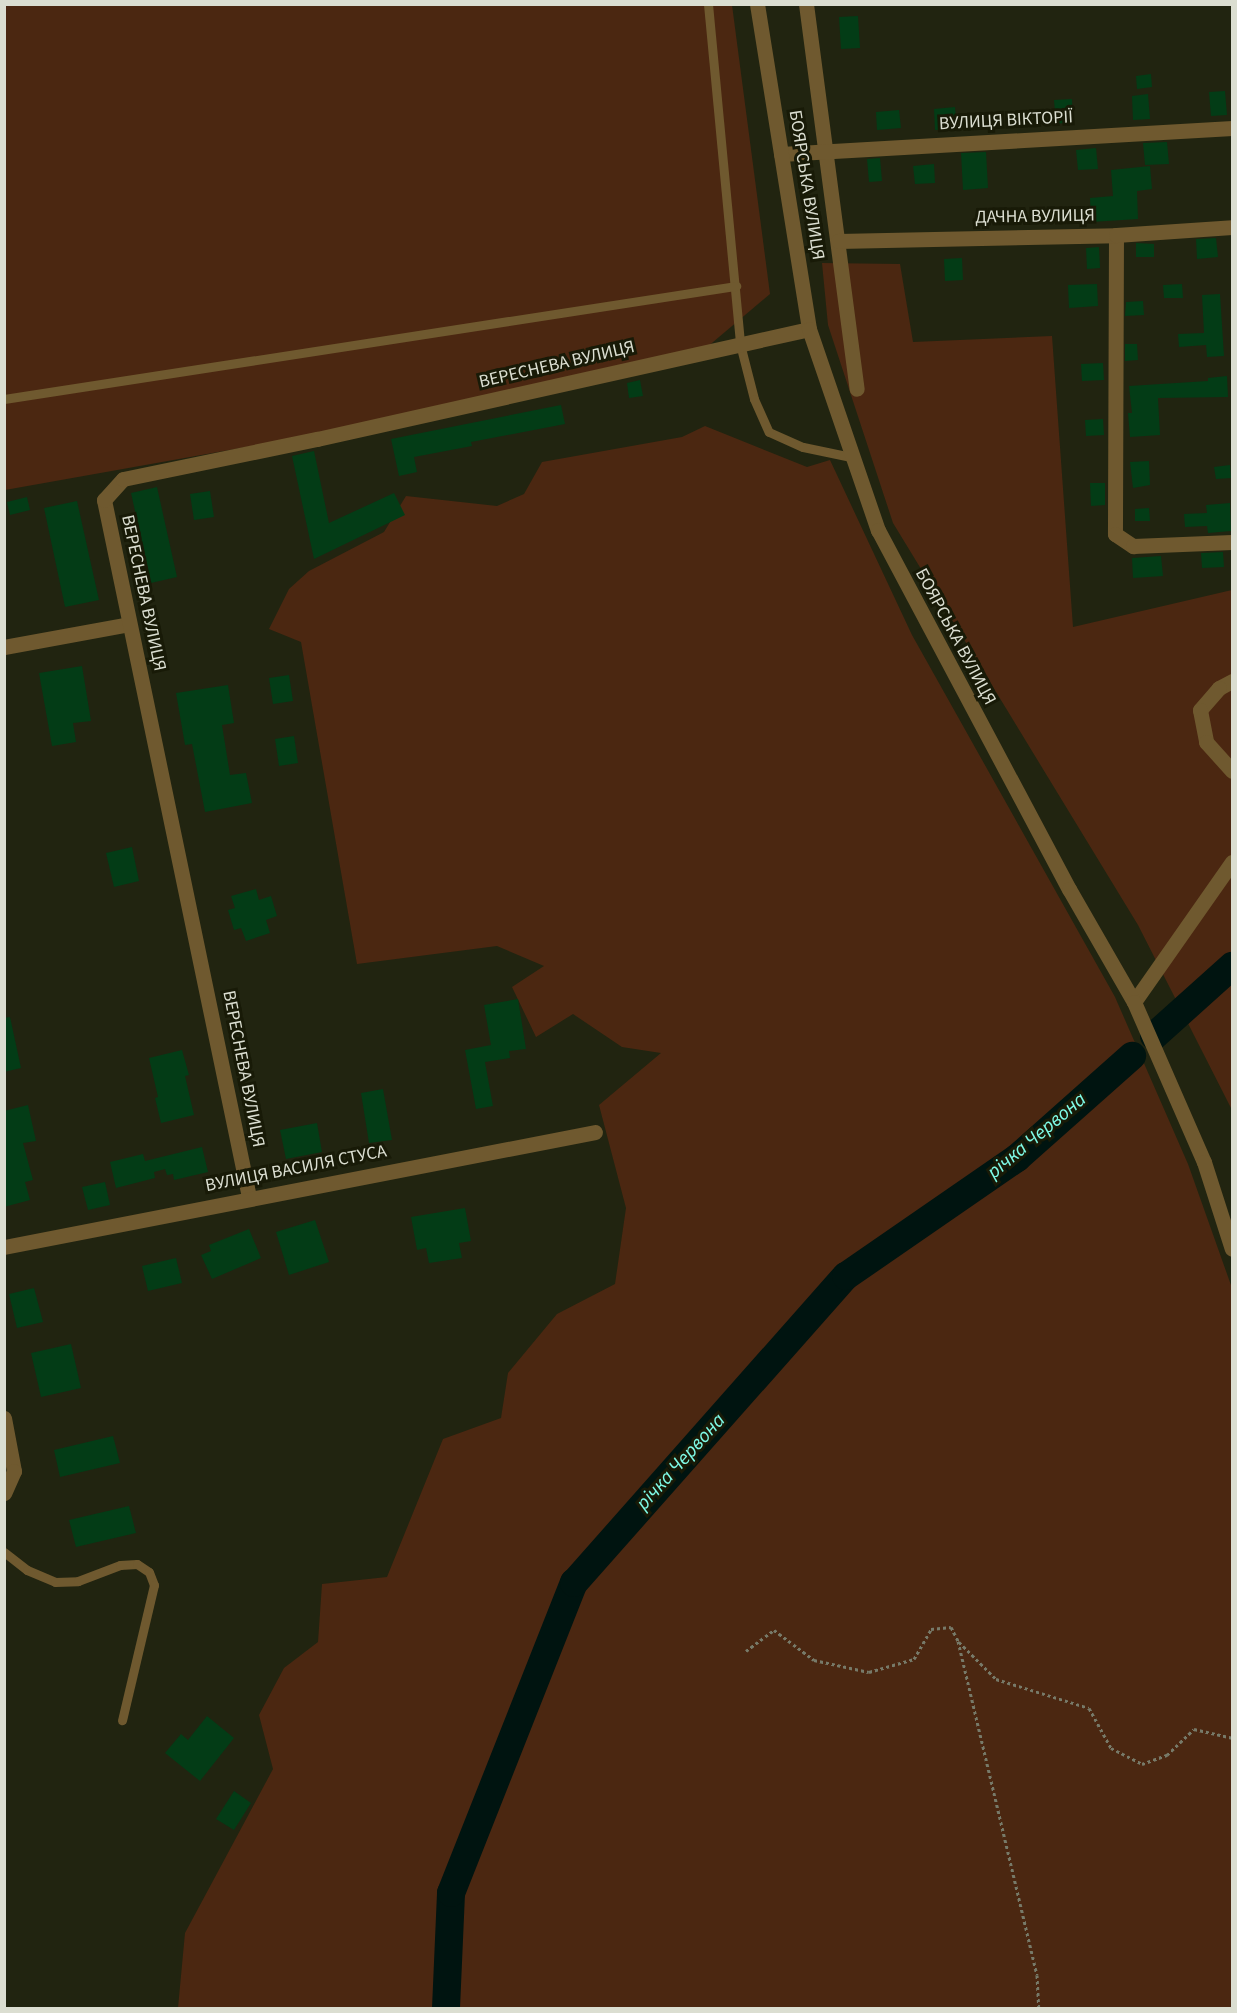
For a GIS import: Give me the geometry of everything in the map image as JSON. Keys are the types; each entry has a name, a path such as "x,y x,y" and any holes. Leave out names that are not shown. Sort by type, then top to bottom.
{"street":[{"name":"БОЯРСЬКА ВУЛИЦЯ","path":"757,4 809,329 851,457 878,530 938,648 1069,889 1134,1002 1204,1162 1233,1248"},
{"path":"816,4 806,5 857,389"},
{"name":"ВУЛИЦЯ ВІКТОРІЇ","path":"782,154 1233,128"},
{"name":"ДАЧНА ВУЛИЦЯ","path":"838,241 1116,234 1233,227"},
{"path":"1116,234 1115,534 1133,546 1233,542"},
{"name":"ВЕРЕСНЕВА ВУЛИЦЯ","path":"249,1197 104,500 123,479 317,439 809,329"},
{"path":"4,647 129,624"},
{"path":"1233,681 1219,688 1200,710 1206,742 1233,771"},
{"path":"1134,1002 1233,862"},
{"name":"ВУЛИЦЯ ВАСИЛЯ СТУСА","path":"4,1247 249,1197 595,1131"},
{"path":"4,1418 14,1471 4,1492"}],"lane":[{"path":"708,4 740,344 754,399 769,432 803,447 851,457"},
{"path":"4,399 736,286"},
{"path":"4,1552 27,1570 55,1582 78,1581 120,1565 137,1564 149,1572 154,1585 122,1720"}],"path":[{"path":"746,1651 774,1630 814,1660 869,1672 914,1659 931,1629 951,1627 958,1641 1037,1975 1039,2008"},
{"path":"958,1641 996,1679 1089,1708 1111,1748 1142,1764 1167,1755 1194,1729 1233,1738"}],"shaded area":[{"path":"4,5 732,5 770,294 706,348 533,396 5,490"},
{"path":"822,263 900,264 913,342 1052,336 1073,627 1232,590 1232,1110 1138,925 893,523 828,325"},
{"path":"705,426 807,467 830,460 912,635 1115,997 1188,1164 1232,1288 1232,2008 178,2008 185,1933 273,1769 259,1715 284,1668 318,1642 322,1584 387,1577 443,1439 501,1418 508,1373 557,1314 615,1284 626,1208 599,1105 661,1053 622,1047 573,1014 536,1037 512,987 544,966 497,946 357,964 301,642 269,629 289,589 309,571 384,532 406,496 497,506 524,494 542,462 682,437"}],"building":[{"path":"858,16 860,48 841,49 839,17"},
{"path":"1151,74 1152,87 1137,89 1136,76"},
{"path":"1225,91 1227,115 1211,116 1209,92"},
{"path":"1148,94 1150,119 1133,120 1132,96"},
{"path":"1072,99 1073,122 1056,124 1054,100"},
{"path":"955,107 957,129 935,130 934,109"},
{"path":"899,110 901,128 877,130 876,112"},
{"path":"1167,142 1169,164 1145,165 1143,143"},
{"path":"1096,148 1098,169 1078,170 1076,150"},
{"path":"986,152 988,188 963,190 961,153"},
{"path":"880,158 882,181 869,182 867,159"},
{"path":"934,164 935,183 915,184 913,166"},
{"path":"1150,166 1152,189 1137,191 1138,219 1091,222 1090,198 1113,196 1111,170"},
{"path":"1216,238 1218,257 1197,259 1196,239"},
{"path":"1136,243 1154,244 1154,257 1136,257"},
{"path":"1099,247 1100,268 1087,269 1086,248"},
{"path":"962,258 963,280 945,281 944,259"},
{"path":"1097,284 1098,306 1069,308 1068,285"},
{"path":"1182,284 1183,298 1164,298 1163,285"},
{"path":"1220,294 1224,356 1207,357 1206,345 1179,347 1178,334 1204,333 1202,295"},
{"path":"1143,301 1144,315 1125,316 1126,302"},
{"path":"1125,344 1137,344 1138,360 1125,361"},
{"path":"1103,363 1104,380 1082,381 1081,364"},
{"path":"1227,376 1228,397 1158,398 1160,435 1130,437 1128,413 1132,413 1129,386 1208,381 1208,378"},
{"path":"640,380 643,396 629,398 627,383"},
{"path":"561,405 565,424 471,442 472,446 414,457 417,472 399,476 391,439"},
{"path":"1103,419 1104,435 1086,436 1085,420"},
{"path":"314,451 329,523 394,493 405,515 314,559 292,456"},
{"path":"1149,461 1150,485 1133,488 1130,462"},
{"path":"1230,465 1231,478 1216,479 1214,467"},
{"path":"1090,483 1105,483 1105,505 1091,506"},
{"path":"157,487 177,577 151,583 131,493"},
{"path":"210,491 214,517 194,520 190,494"},
{"path":"27,497 30,510 10,515 7,502"},
{"path":"77,501 99,600 65,607 44,508"},
{"path":"1230,503 1231,531 1208,533 1207,526 1185,527 1184,514 1207,513 1206,505"},
{"path":"1149,508 1150,521 1135,521 1135,509"},
{"path":"1223,552 1224,567 1202,568 1201,553"},
{"path":"1161,556 1163,576 1133,578 1132,558"},
{"path":"82,666 91,721 73,723 76,742 52,746 39,673"},
{"path":"289,675 293,701 273,704 269,678"},
{"path":"228,685 234,723 222,725 230,775 246,773 252,803 205,812 192,744 185,745 176,693"},
{"path":"294,736 298,763 279,766 275,739"},
{"path":"132,847 139,881 114,887 106,853"},
{"path":"256,889 259,900 271,896 277,916 266,920 270,933 246,941 241,928 234,930 228,910 235,908 231,896"},
{"path":"518,999 526,1049 509,1051 510,1058 485,1062 493,1106 476,1109 465,1050 491,1045 484,1005"},
{"path":"10,1017 21,1068 4,1072 4,1018"},
{"path":"182,1050 189,1075 185,1076 194,1115 161,1123 149,1058"},
{"path":"383,1089 392,1140 369,1143 361,1093"},
{"path":"28,1105 36,1141 23,1143 33,1180 25,1182 30,1200 4,1207 4,1111"},
{"path":"317,1123 322,1152 286,1159 280,1130"},
{"path":"202,1147 208,1172 174,1180 173,1174 167,1175 165,1169 154,1172 155,1178 116,1188 110,1162 143,1154 145,1161"},
{"path":"105,1182 110,1205 88,1210 82,1187"},
{"path":"465,1208 471,1241 459,1243 462,1258 429,1263 426,1248 417,1250 411,1217"},
{"path":"315,1220 329,1262 289,1275 276,1232"},
{"path":"249,1229 261,1258 212,1279 201,1255 211,1251 209,1245"},
{"path":"176,1258 182,1283 148,1291 142,1266"},
{"path":"34,1288 43,1322 17,1328 9,1294"},
{"path":"71,1344 81,1388 41,1397 31,1353"},
{"path":"113,1436 120,1463 60,1477 54,1450"},
{"path":"129,1506 136,1533 76,1547 69,1520"},
{"path":"207,1716 234,1738 200,1781 165,1753 181,1734 188,1740"},
{"path":"234,1791 251,1803 234,1830 216,1819"}],"waterway":[{"path":"1154,1036 1232,966"},
{"name":"річка Червона","path":"446,2008 451,1893 574,1583 846,1276 1017,1158 1132,1056"}]}
